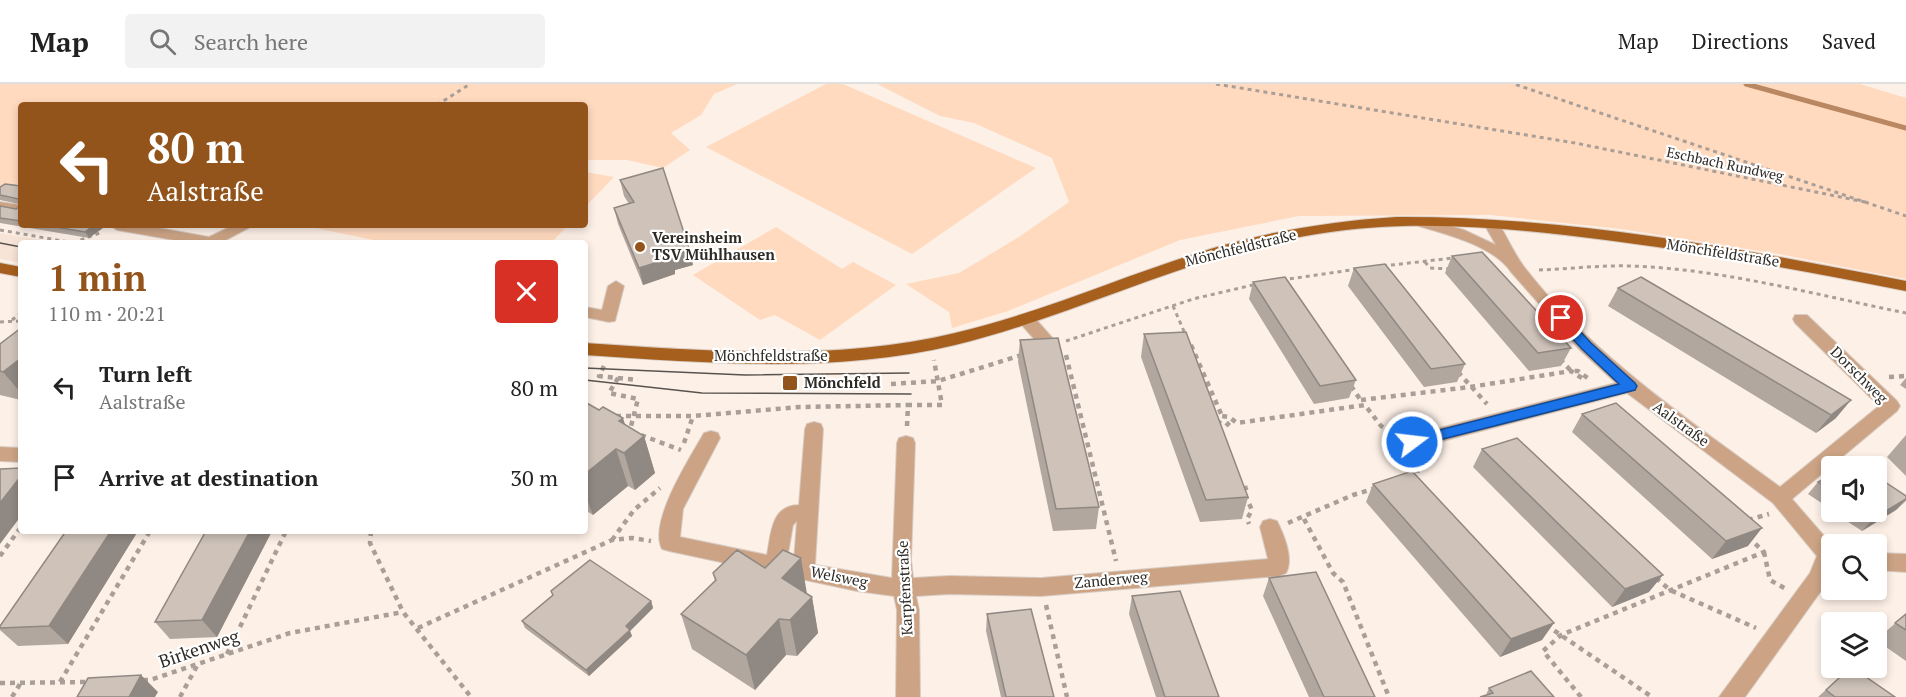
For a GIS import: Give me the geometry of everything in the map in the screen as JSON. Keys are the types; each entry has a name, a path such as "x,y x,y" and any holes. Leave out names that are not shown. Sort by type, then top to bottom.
{"main road":[{"name":"Mönchfeldstraße","path":"588,349 809,358 849,356 928,345 1026,319 1169,266 1233,247 1318,229 1377,224 1492,224 1580,232 1692,247 1906,286"},
{"path":"0,268 18,271"}],"street":[{"path":"0,206 18,209"},
{"name":"Aalstraße","path":"1423,223 1459,233 1515,264"},
{"name":"Aalstraße","path":"1492,224 1515,264 1586,346 1630,386 1780,498 1821,545"},
{"path":"136,228 203,240"},
{"path":"166,233 178,228"},
{"path":"218,240 240,228"},
{"path":"588,313 609,317 616,286"},
{"path":"1026,319 1050,346"},
{"name":"Dorschweg","path":"1780,498 1891,406 1801,319"},
{"path":"1412,442 1630,386"},
{"path":"804,570 814,429"},
{"path":"669,543 673,509 711,438"},
{"name":"Karpfenstraße","path":"906,443 901,560 903,588 908,610 908,697"},
{"path":"0,454 18,455"},
{"path":"776,565 783,520 793,513 808,513"},
{"name":"Zanderweg","path":"903,588 949,585 1041,587 1279,567 1276,544 1260,528"},
{"name":"Welsweg","path":"669,543 857,582 903,588"},
{"path":"1887,562 1906,563"},
{"path":"1731,697 1821,572"}],"path":[{"path":"442,102 470,84"},
{"name":"Eschbach Rundweg","path":"1216,84 1575,143 1865,202"},
{"name":"Eschbach Rundweg","path":"1514,84 1865,202"},
{"path":"1865,202 1906,216"},
{"path":"81,240 111,228"},
{"path":"0,230 57,240"},
{"path":"1376,267 1455,258"},
{"path":"1425,262 1430,268 1453,269"},
{"path":"1515,264 1642,267 1703,274 1906,313"},
{"path":"1286,290 1280,280 1360,269"},
{"path":"891,384 938,381 1173,306 1259,283"},
{"path":"1173,306 1222,416 1237,423 1571,371 1578,371 1607,392"},
{"path":"12,320 18,315"},
{"path":"0,322 18,321"},
{"path":"609,416 693,416 800,407 942,405 934,356 928,345"},
{"path":"631,352 626,362 606,361 599,376 638,380"},
{"path":"1555,354 1577,375"},
{"path":"1068,361 1120,579"},
{"path":"1455,369 1475,390"},
{"path":"618,378 609,393 638,399 630,431 681,450"},
{"path":"1349,382 1381,426 1412,442 1418,462 1419,480 1426,489"},
{"path":"906,443 908,405"},
{"path":"677,460 693,416"},
{"path":"1220,434 1217,428 1222,416"},
{"path":"1226,426 1232,420"},
{"path":"1239,479 1252,510 1247,519 1260,528 1304,519 1339,501 1378,488"},
{"path":"1408,482 1419,480"},
{"path":"1243,489 1252,486"},
{"path":"612,540 634,510 661,488"},
{"path":"1740,522 1763,516"},
{"path":"1304,519 1333,573 1344,582 1389,697"},
{"path":"0,556 18,531"},
{"path":"1740,531 1764,552 1770,580 1803,598"},
{"path":"60,682 148,534"},
{"path":"227,654 285,534"},
{"path":"371,534 370,543 403,612 471,697"},
{"path":"418,628 612,540 632,538 669,543"},
{"path":"1581,697 1543,651 1561,635 1764,552"},
{"path":"1653,575 1670,590 1775,637"},
{"path":"1041,587 1067,697"},
{"name":"Birkenweg","path":"139,680 150,680 290,633 403,612"},
{"path":"1542,622 1652,697"},
{"path":"180,697 198,664"},
{"path":"1851,678 1855,682"},
{"path":"0,683 94,681"},
{"path":"12,697 21,683"}],"shaded area":[{"path":"0,84 737,84 714,94 701,115 671,133 690,150 663,168 627,160 588,160 588,102 18,102 18,184 0,188"},
{"path":"826,84 843,84 1036,168 912,254 706,147"},
{"path":"877,84 1860,84 1906,98 1906,279 1779,254 1621,229 1490,215 1299,216 1180,240 1008,311 952,328 949,312 906,284 959,273 1019,237 1069,202 1052,158 974,123 940,116"},
{"path":"588,173 614,177 588,204"},
{"path":"776,227 842,269 853,262 896,285 820,340 775,315 760,320 693,275"},
{"path":"316,228 565,228 554,240 374,240"},
{"path":"0,233 41,240 18,240 18,262 0,259"}],"building":[{"path":"663,168 689,248 671,253 671,258 639,268 614,208 634,202 620,180"},
{"path":"5,184 18,186 18,199 0,195 0,187"},
{"path":"0,206 18,208 18,221 0,218"},
{"path":"62,228 90,228 85,232"},
{"path":"1482,252 1571,348 1538,353 1452,256"},
{"path":"1385,264 1465,364 1431,369 1354,268"},
{"path":"1285,277 1356,380 1320,386 1253,282"},
{"path":"1641,277 1851,400 1831,415 1618,288"},
{"path":"18,330 18,360 3,372 0,371 0,344"},
{"path":"1186,332 1248,497 1206,500 1144,334"},
{"path":"1058,338 1099,507 1056,509 1020,340"},
{"path":"1616,403 1762,528 1726,541 1582,414"},
{"path":"588,404 599,410 603,407 623,418 619,421 644,436 624,453 616,449 588,472"},
{"path":"1517,438 1663,575 1625,589 1482,449"},
{"path":"18,468 18,480 0,503 0,469"},
{"path":"1412,471 1554,623 1511,639 1373,484"},
{"path":"1887,483 1906,496 1906,499 1887,510"},
{"path":"64,534 109,534 49,626 0,628"},
{"path":"204,534 248,534 202,620 155,622"},
{"path":"737,550 765,568 783,550 801,558 782,578 812,597 790,620 779,619 746,655 681,614 716,580 713,573"},
{"path":"590,560 651,601 626,626 630,630 586,670 522,621 553,595 551,591"},
{"path":"1316,572 1375,697 1324,697 1269,578"},
{"path":"1180,591 1219,697 1165,697 1132,596"},
{"path":"1031,609 1054,697 1006,697 987,614"},
{"path":"1906,614 1906,630 1895,623"},
{"path":"1531,671 1554,697 1480,697 1493,693 1489,688"},
{"path":"141,675 129,697 77,697 88,678"},
{"path":"1839,678 1867,678 1895,697 1835,697 1826,690"}],"waterway":[{"path":"1746,84 1906,128"}],"tram line":[{"path":"0,243 18,246"},
{"path":"588,368 745,375 909,373"},
{"path":"588,380 702,393 911,394"}],"place":[{"name":"Vereinsheim TSV Mühlhausen","path":"640,247"},
{"name":"Mönchfeld","path":"790,383"}],"route":[{"path":"1412,442 1630,386 1586,346 1561,318"}]}
